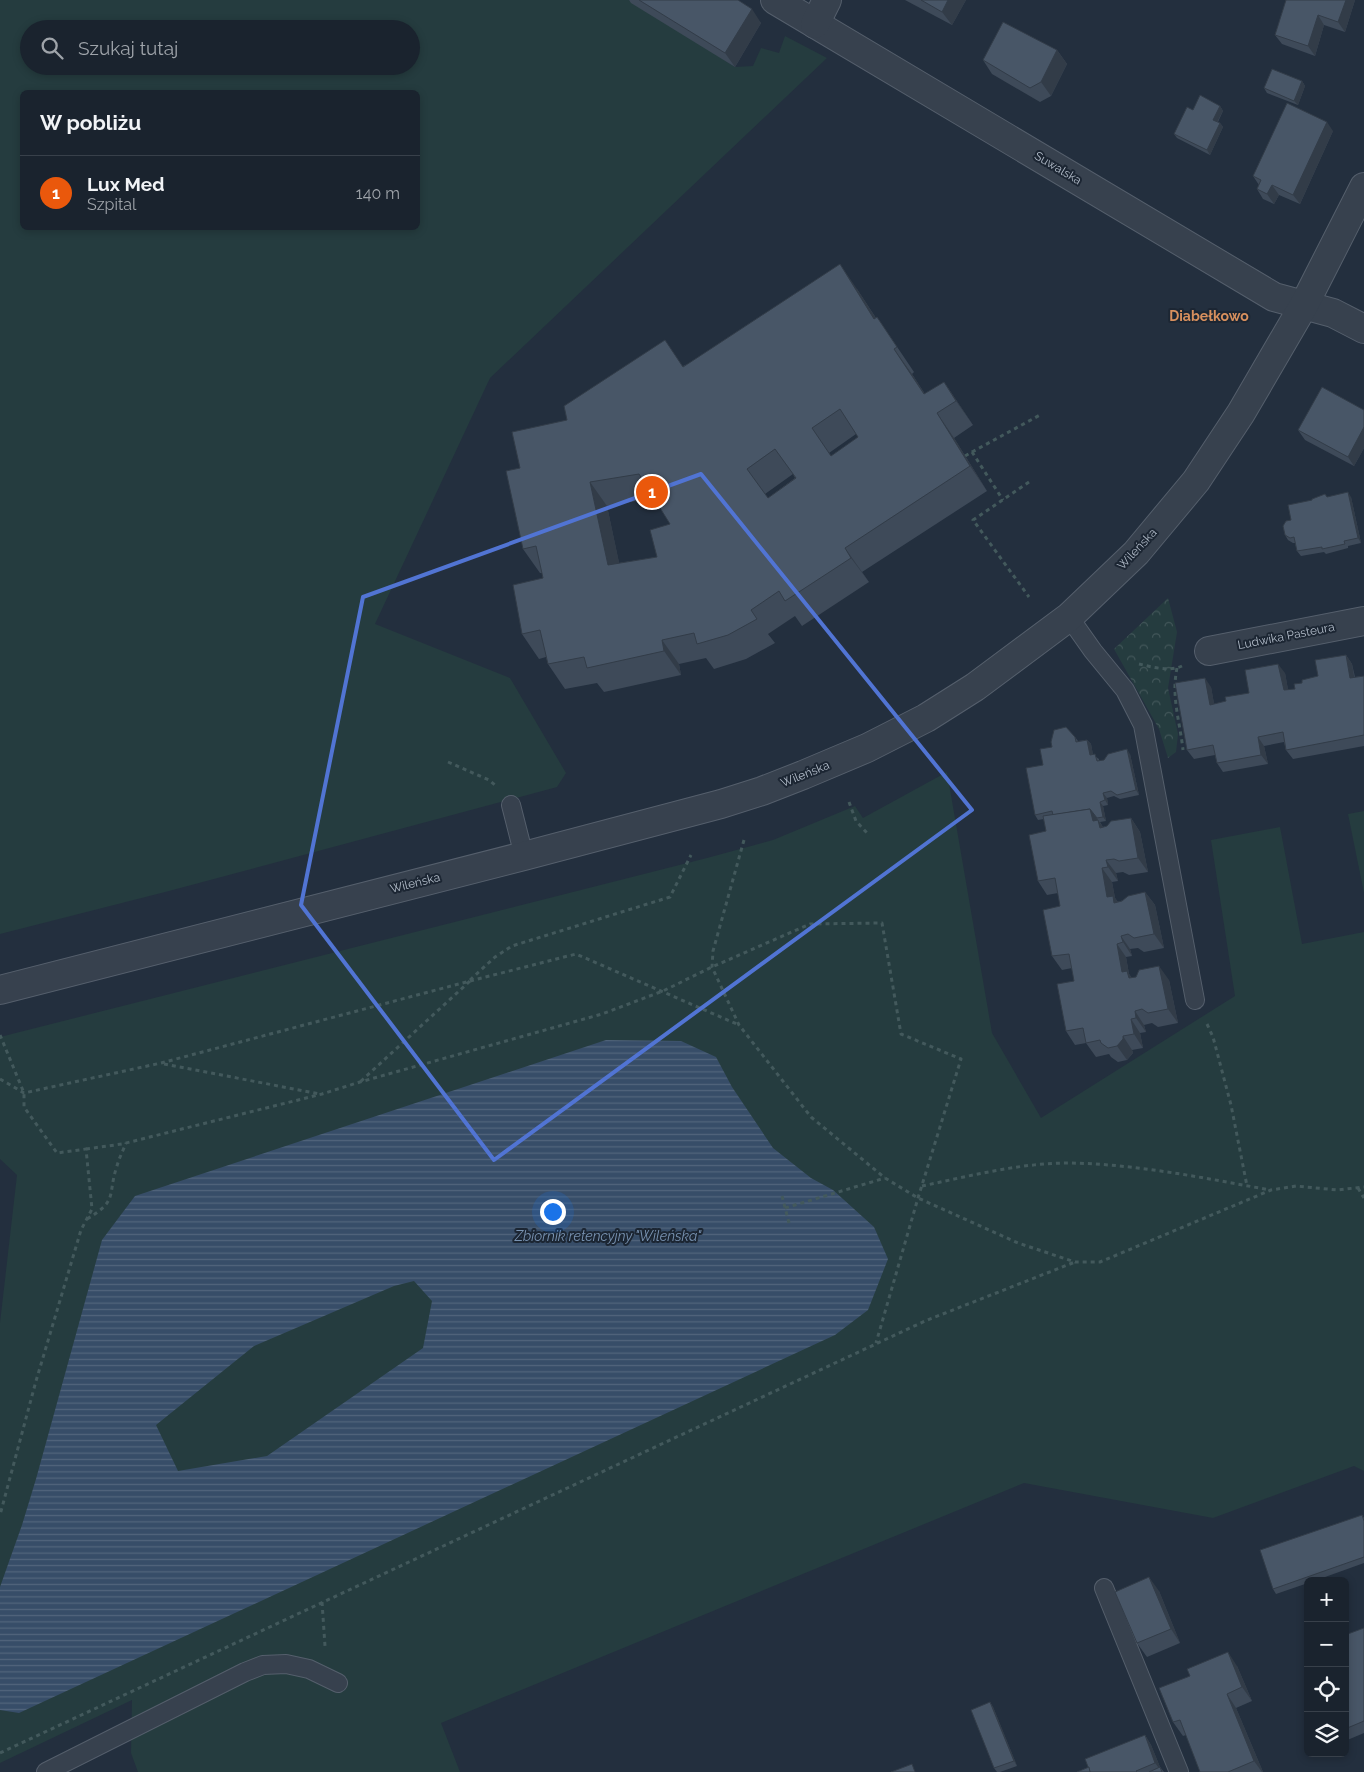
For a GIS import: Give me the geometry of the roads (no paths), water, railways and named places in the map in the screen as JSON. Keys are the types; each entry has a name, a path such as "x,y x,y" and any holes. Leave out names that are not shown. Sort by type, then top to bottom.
{"street":[{"name":"Suwalska","path":"775,0 1274,296 1304,305"},
{"path":"814,24 827,0"},
{"name":"Wileńska","path":"0,990 721,804 762,791 867,748 926,718 975,687 1069,617 1136,552 1196,481 1242,413 1304,305 1364,188"},
{"path":"1304,305 1333,313 1364,329"},
{"name":"Ludwika Pasteura","path":"1209,651 1364,622"}],"lane":[{"path":"1069,617 1125,690 1143,725 1195,1000"},
{"path":"511,805 524,856"},
{"path":"1104,1588 1178,1772"},
{"path":"46,1772 245,1672 263,1665 286,1664 310,1669 335,1682"}],"water":[{"name":"Zbiornik retencyjny \"Wileńska\"","path":"606,1040 681,1041 716,1057 732,1087 773,1148 811,1178 833,1190 874,1227 888,1259 868,1310 835,1335 19,1713 0,1710 0,1587 36,1479 102,1240 135,1196","holes":["414,1281 432,1301 423,1348 267,1456 178,1471 156,1425 254,1346 394,1286"]}],"place":[{"name":"Lux Med","path":"652,492"}],"district":[{"name":"Diabełkowo","path":"1209,316"}]}
